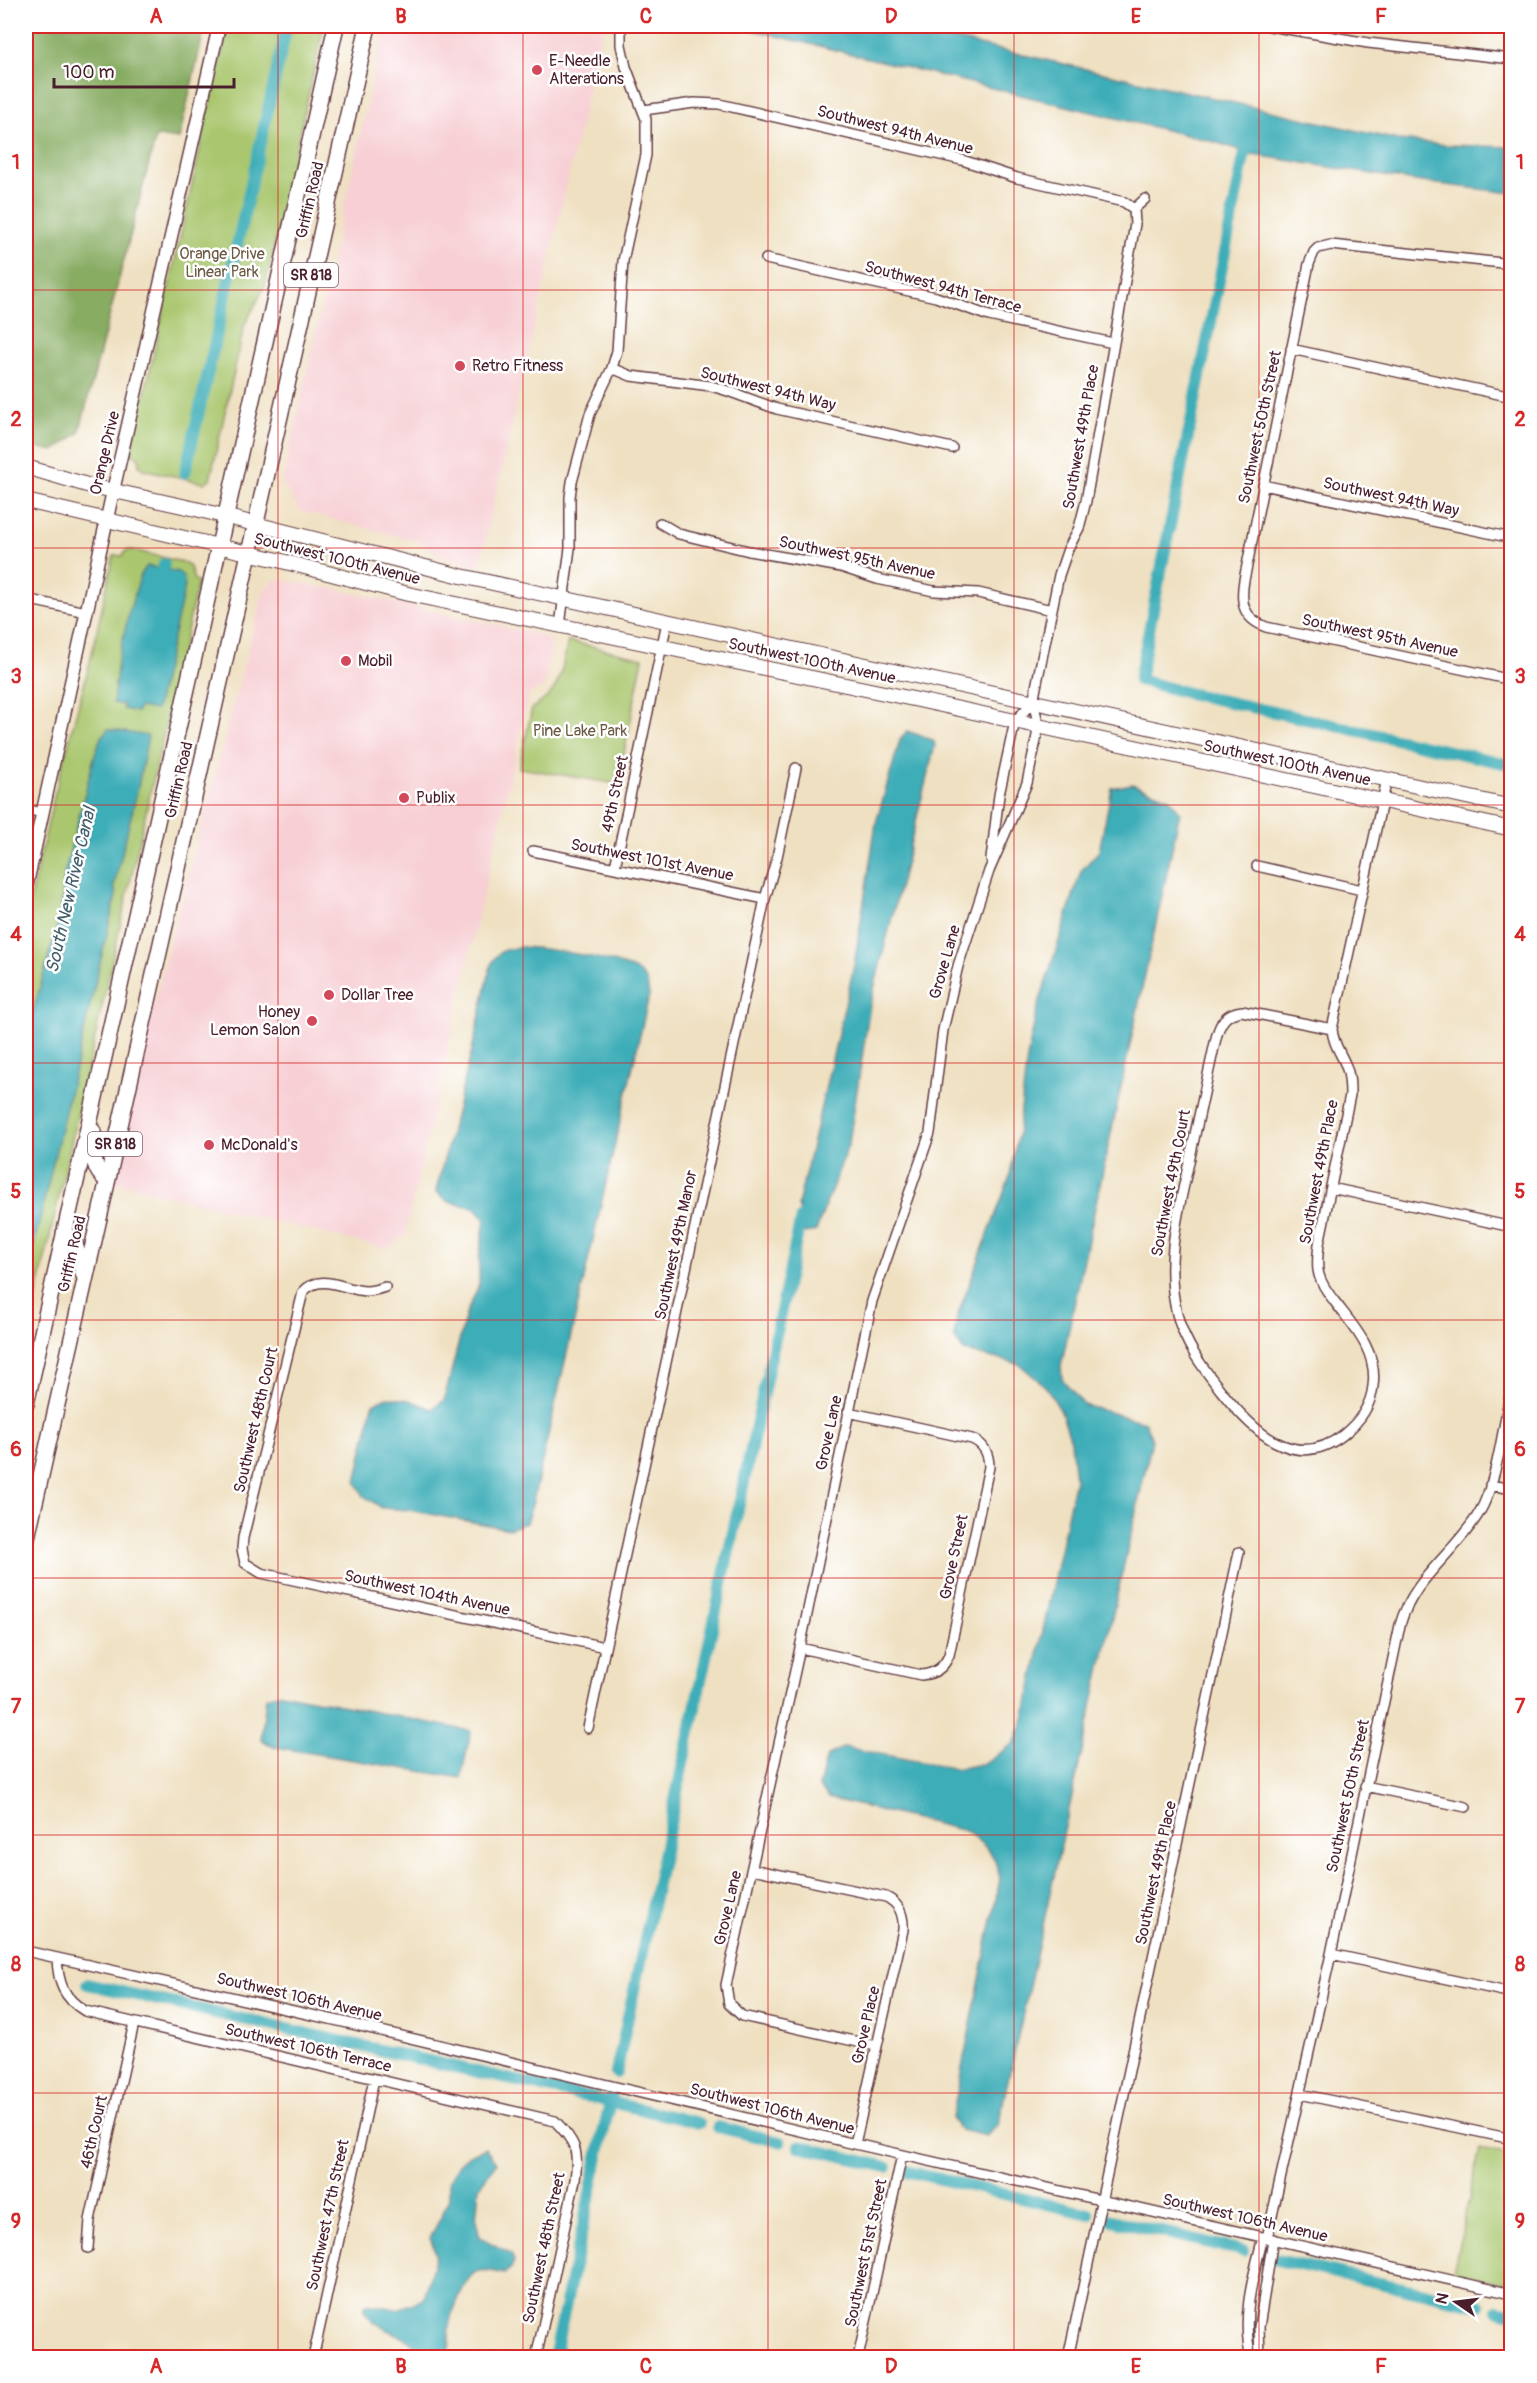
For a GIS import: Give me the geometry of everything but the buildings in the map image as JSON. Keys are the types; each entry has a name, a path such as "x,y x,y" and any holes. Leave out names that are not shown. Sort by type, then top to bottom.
{"main road":[{"name":"Griffin Road","path":"26,1404 336,26"},
{"name":"Griffin Road","path":"26,1542 366,28"},
{"name":"Southwest 100th Avenue","path":"26,468 563,599 1512,807"},
{"name":"Southwest 100th Avenue","path":"26,501 249,553 408,594 1039,726 1512,830"},
{"path":"92,1113 94,1167 107,1180"},
{"path":"64,1233 75,1244 85,1279"}],"street":[{"name":"Orange Drive","path":"26,888 106,521 219,26"},
{"path":"560,626 570,548 569,510 572,482 590,414 612,368 618,343 623,261 646,155 647,129 644,110 635,93 623,56 621,26"},
{"path":"1269,26 1368,43 1512,59"},
{"name":"Southwest 94th Avenue","path":"644,110 694,103 719,104 962,160 1017,178 1124,202 1134,210"},
{"path":"1134,210 1145,199"},
{"name":"Southwest 49th Place","path":"1033,702 1063,561 1083,517 1107,393 1113,343 1136,216 1134,210"},
{"name":"Southwest 50th Street","path":"1246,614 1242,591 1311,257 1318,248 1338,246 1512,264"},
{"name":"Southwest 94th Terrace","path":"766,259 936,297 989,316 1113,343"},
{"path":"1291,349 1512,397"},
{"name":"Southwest 94th Way","path":"612,368 631,376 711,386 777,409 952,448"},
{"name":"Southwest 94th Way","path":"1263,485 1512,538"},
{"name":"Southwest 95th Avenue","path":"660,523 679,534 748,550 841,567 877,579 934,591 978,593 1052,610"},
{"path":"26,599 86,612"},
{"name":"Southwest 95th Avenue","path":"1246,614 1266,627 1512,680"},
{"name":"49th Street","path":"615,867 667,622"},
{"path":"1015,721 1033,702"},
{"name":"Grove Lane","path":"876,2046 746,2018 732,2008 727,2000 726,1985 875,1291 924,1157 930,1133 943,1030 976,908 989,871 1027,783 1039,726 1033,702"},
{"name":"Grove Lane","path":"989,871 1002,777 1015,721"},
{"name":"Southwest 49th Manor","path":"588,1728 765,898 777,858 796,768"},
{"path":"1332,1029 1387,779"},
{"path":"26,809 42,813"},
{"name":"Southwest 101st Avenue","path":"533,852 765,898"},
{"path":"1257,866 1362,890"},
{"name":"Southwest 49th Court","path":"1332,1029 1251,1011 1234,1011 1224,1019 1216,1038 1175,1227 1171,1279 1178,1315 1191,1349 1198,1362 1245,1421 1266,1438 1295,1448 1312,1448 1335,1441"},
{"name":"Southwest 49th Place","path":"1332,1029 1332,1037 1347,1067 1350,1080 1347,1111 1317,1261 1319,1276 1324,1287 1365,1343 1374,1372 1373,1387 1364,1411 1357,1422 1335,1441"},
{"path":"1331,1188 1512,1227"},
{"name":"Southwest 48th Court","path":"242,1566 243,1538 303,1292 314,1283 367,1291 385,1287"},
{"name":"Southwest 50th Street","path":"1251,2358 1247,2308 1268,2238 1331,1954 1394,1650 1406,1605 1417,1588 1477,1516 1491,1485 1512,1385"},
{"name":"Grove Street","path":"800,1648 921,1675 937,1670 945,1663 949,1655 989,1467 984,1447 977,1441 848,1412"},
{"path":"1491,1485 1512,1489"},
{"name":"Southwest 49th Place","path":"1068,2358 1239,1552"},
{"name":"Southwest 104th Avenue","path":"242,1566 261,1573 605,1647"},
{"path":"1365,1786 1466,1807"},
{"name":"Grove Place","path":"752,1869 886,1897 895,1902 902,1913 903,1930 855,2144"},
{"name":"Southwest 106th Avenue","path":"26,1951 343,2022 902,2155 1512,2294"},
{"path":"1331,1954 1512,1993"},
{"name":"Southwest 106th Terrace","path":"57,1958 62,1989 76,2006 85,2011 555,2121 575,2145"},
{"name":"46th Court","path":"88,2248 90,2220 134,2023"},
{"name":"Southwest 47th Street","path":"313,2358 374,2079"},
{"path":"1300,2094 1512,2139"},
{"name":"Southwest 48th Street","path":"536,2358 575,2180 578,2158 575,2145"},
{"name":"Southwest 51st Street","path":"858,2358 902,2155"},
{"name":"Southwest 50th Street","path":"1260,2358 1260,2321 1268,2238"}],"shaded area":[{"path":"385,26 603,26 479,567 441,555 417,541 300,511 282,482"},
{"path":"276,579 335,589 536,634 548,639 551,647 544,686 529,694 405,1235 387,1249 107,1180 264,590"}],"green space":[{"path":"26,26 205,26 179,139 156,136 79,433 54,451 26,445"},
{"name":"Orange Drive Linear Park","path":"228,26 324,26 265,286 244,326 210,479 204,483 143,469 139,466 139,457 131,454"},
{"path":"132,550 186,563 190,567 194,580 198,582 26,1342 26,917 55,793 90,662 113,558 115,555 122,556 126,551"},
{"name":"Pine Lake Park","path":"568,641 643,658 618,784 519,768 532,708 542,702 555,688"},
{"path":"1480,2149 1511,2155 1511,2285 1453,2271"}],"water":[{"path":"736,26 896,26 1398,140 1446,145 1511,147 1511,193 1422,182 1255,155 1215,142"},
{"path":"147,566 178,572 183,576 185,586 156,710 139,707 137,712 123,709 124,705 113,703 118,661 129,612 141,574"},
{"path":"108,729 148,736 114,886 116,895 26,1278 26,1037 58,923 63,898 64,875 95,754 101,737"},
{"path":"907,731 933,740 935,745 870,1005 849,1143 816,1231 805,1233 798,1205 854,966 876,823 900,740"},
{"path":"1132,784 1169,798 1180,812 1061,1366 1062,1379 1084,1405 1145,1422 1152,1440 998,2125 986,2136 960,2130 952,2118 1000,1879 996,1862 985,1846 966,1831 828,1798 819,1786 827,1756 844,1747 957,1769 986,1763 1014,1743 1025,1716 1075,1479 1071,1441 1061,1411 1046,1387 1019,1364 964,1351 954,1337 957,1317 1009,1179 1018,1135 1027,1058 1037,1010 1081,871 1099,851 1112,788"},
{"path":"521,947 603,959 633,969 647,982 649,996 532,1505 526,1523 509,1529 409,1510 382,1508 364,1496 356,1482 373,1404 387,1397 409,1400 432,1409 444,1400 466,1314 479,1285 479,1258 485,1219 475,1208 446,1201 436,1191 491,965 496,956 503,951"},
{"path":"281,1693 471,1731 461,1778 275,1747 261,1740 266,1697"},
{"path":"485,2148 496,2163 479,2187 476,2220 480,2237 511,2254 514,2261 511,2268 504,2274 480,2271 472,2275 465,2284 450,2321 450,2344 445,2357 416,2357 418,2347 381,2326 363,2309 366,2304 398,2309 424,2299 436,2254 430,2238 449,2198 449,2181 459,2164 468,2156"}],"waterway":[{"name":"South New River Canal","path":"185,473 287,26"},
{"path":"1245,152 1139,680 1512,765"},
{"name":"South New River Canal","path":"159,585 164,564"},
{"path":"616,2073 801,1218"},
{"path":"87,1984 610,2102 554,2358"},
{"path":"612,2093 610,2102 699,2123"},
{"path":"718,2127 780,2142"},
{"path":"799,2146 887,2167"},
{"path":"906,2171 1089,2214"},
{"path":"1108,2219 1243,2251"},
{"path":"1277,2260 1479,2305"},
{"path":"1498,2310 1512,2313"}],"place":[{"name":"E-Needle Alterations","path":"537,70"},
{"name":"Retro Fitness","path":"460,366"},
{"name":"Mobil","path":"346,661"},
{"name":"Publix","path":"404,798"},
{"name":"Dollar Tree","path":"329,995"},
{"name":"Honey Lemon Salon","path":"312,1021"},
{"name":"McDonald's","path":"209,1145"}]}
